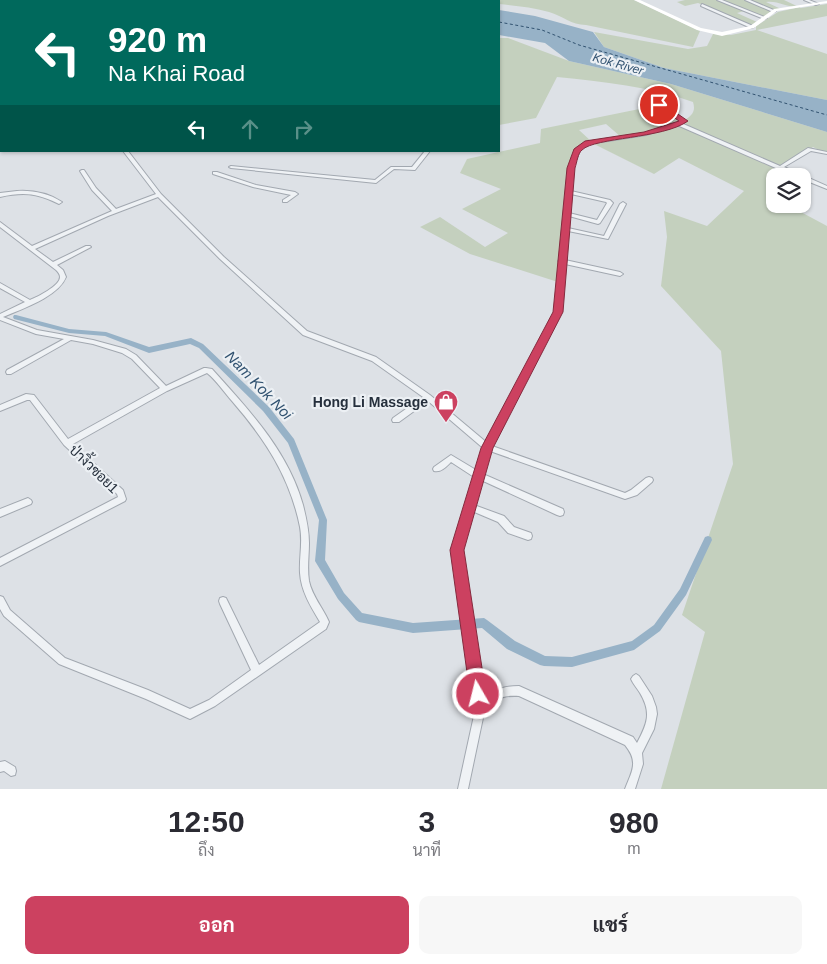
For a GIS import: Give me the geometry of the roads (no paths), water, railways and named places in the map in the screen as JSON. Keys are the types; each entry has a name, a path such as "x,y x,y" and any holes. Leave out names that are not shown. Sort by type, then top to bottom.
{"street":[{"path":"636,0 710,32 722,34 752,27 774,11 827,2"},
{"path":"719,0 765,18"},
{"path":"747,0 774,11"},
{"path":"806,0 817,4"},
{"path":"702,5 752,27"},
{"path":"463,789 480,711 457,550 487,448 558,312 561,261 571,168 578,149 588,142 646,134 684,121 659,105"},
{"path":"679,124 780,168 810,149 827,153"},
{"path":"126,152 160,195 222,258 305,333 374,359 428,397 487,448 625,496 634,493 649,480"},
{"path":"231,166 376,182 393,168 413,169 427,152"},
{"path":"82,172 94,189 115,211"},
{"path":"215,173 255,186 294,194 285,201"},
{"path":"811,181 827,188"},
{"path":"0,195 31,191 43,193 59,202"},
{"path":"567,214 598,222 610,203 569,192"},
{"path":"32,248 115,211 160,195"},
{"path":"565,229 606,238 623,204"},
{"path":"0,224 54,265 62,272 63,277 60,285 0,317"},
{"path":"54,265 88,247"},
{"path":"561,261 620,274"},
{"path":"0,285 29,302"},
{"path":"0,317 36,332 124,351 134,357 165,390"},
{"path":"9,372 69,338"},
{"name":"ป่างิ้วซอย1","path":"0,562 122,500 120,492 66,443 201,371 210,371 265,436 280,457 288,474 305,530 303,554 306,587 325,622 323,626 257,672"},
{"path":"0,408 26,396 32,397 66,443"},
{"path":"396,420 428,397"},
{"path":"437,468 451,458 479,476 560,512"},
{"path":"0,513 28,502"},
{"path":"470,507 501,520 511,530 528,536"},
{"path":"0,600 7,612 62,661 148,695 182,713 190,714 257,672 223,601"},
{"path":"636,679 654,710 649,730 638,750"},
{"path":"480,711 491,698 502,690 519,691 629,741 638,750 640,761 630,789"},
{"path":"0,767 5,766 11,771"}],"water":[{"name":"Kok River","path":"500,10 535,16 593,32 604,47 664,68 827,100 827,132 671,84 569,61 545,43 500,35"}],"waterway":[{"name":"Nam Kok Noi","path":"16,317 69,331 106,334 149,350 191,341 201,346 266,409 291,441 323,520 320,561 341,596 359,617 413,628 484,623 511,645 544,661 572,662 634,645 657,628 683,592 708,540"}],"place":[{"name":"Hong Li Massage","path":"446,423"}]}
